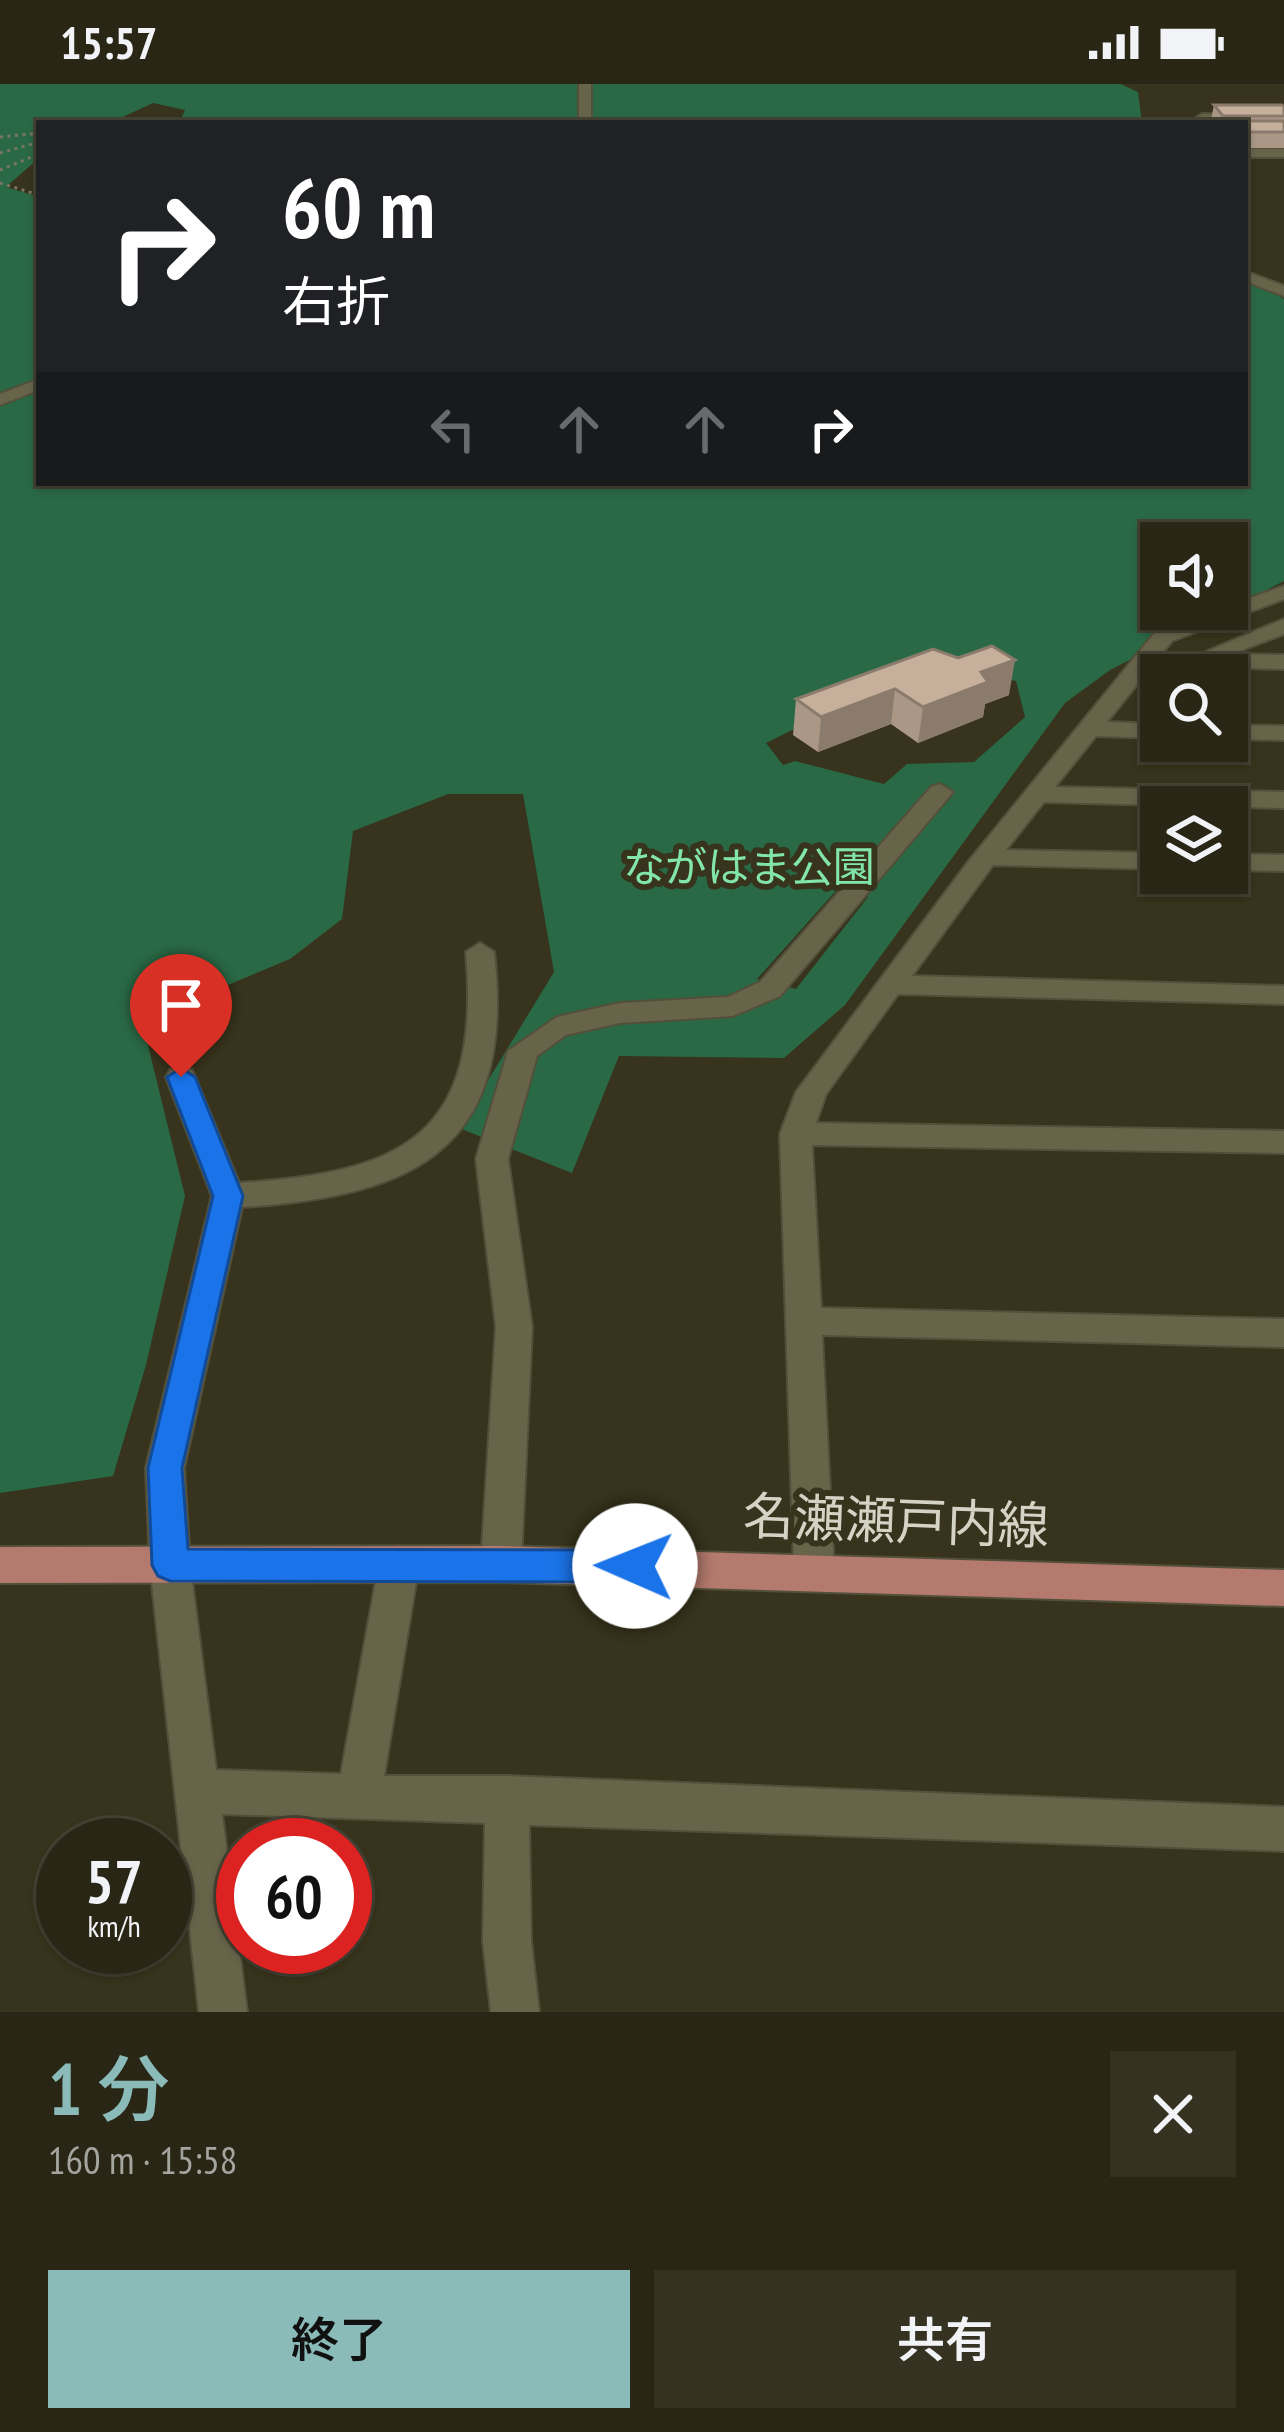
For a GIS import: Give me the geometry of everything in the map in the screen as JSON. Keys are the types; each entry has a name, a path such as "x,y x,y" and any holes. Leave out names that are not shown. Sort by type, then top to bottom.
{"main road":[{"name":"名瀬瀬戸内線","path":"0,1565 501,1564 1284,1588"}],"street":[{"path":"585,84 585,120"},
{"path":"1203,120 1284,119"},
{"path":"1248,135 1284,136"},
{"path":"1248,153 1284,153"},
{"path":"1248,277 1284,291"},
{"path":"0,400 36,385"},
{"path":"814,1570 796,1135 811,1092 895,985 986,856 1164,636 1284,592"},
{"path":"1284,626 1197,660 1284,662"},
{"path":"1130,677 1140,677"},
{"path":"1248,678 1284,679"},
{"path":"1086,729 1140,730"},
{"path":"1248,732 1284,733"},
{"path":"501,1564 514,1328 492,1159 524,1051 557,1027 620,1013 733,1006 770,989 940,793"},
{"path":"1035,794 1284,800"},
{"path":"986,856 1140,860"},
{"path":"1248,862 1284,863"},
{"path":"228,1196 307,1192 426,1150 458,1106 477,1055 480,952"},
{"path":"895,985 1284,995"},
{"path":"181,1077 228,1196 165,1468 170,1565 223,2012"},
{"path":"796,1135 1284,1142"},
{"path":"802,1321 1284,1333"},
{"path":"359,1795 398,1564"},
{"path":"196,1791 507,1798 1284,1829"},
{"path":"507,1798 507,1941 515,2012"}],"path":[{"path":"0,137 36,133"},
{"path":"0,154 36,143"},
{"path":"0,170 36,155"},
{"path":"0,183 36,194"}],"green space":[{"name":"ながはま公園","path":"0,84 1121,84 1138,92 1142,120 180,120 185,110 153,103 116,120 36,120 36,161 6,187 36,196 36,486 1248,486 1248,280 1284,299 1284,581 1248,599 1248,522 1140,522 1140,630 1188,630 1110,670 1065,703 845,1005 784,1058 619,1056 572,1173 459,1128 554,972 523,794 448,794 353,831 342,919 290,959 142,1021 185,1196 146,1365 113,1476 0,1493","holes":["928,663 1016,681 1025,717 974,762 907,764 884,784 795,761 783,765 766,743","851,874 868,897 796,989 757,979"]}],"building":[{"path":"1214,105 1282,105 1284,116 1223,116"},
{"path":"1248,121 1284,121 1284,132 1248,132"},
{"path":"992,646 1015,660 981,672 988,682 923,707 895,689 821,717 796,699 933,649 958,658"}],"route":[{"path":"181,1077 228,1196 165,1468 170,1565 635,1566"}]}
